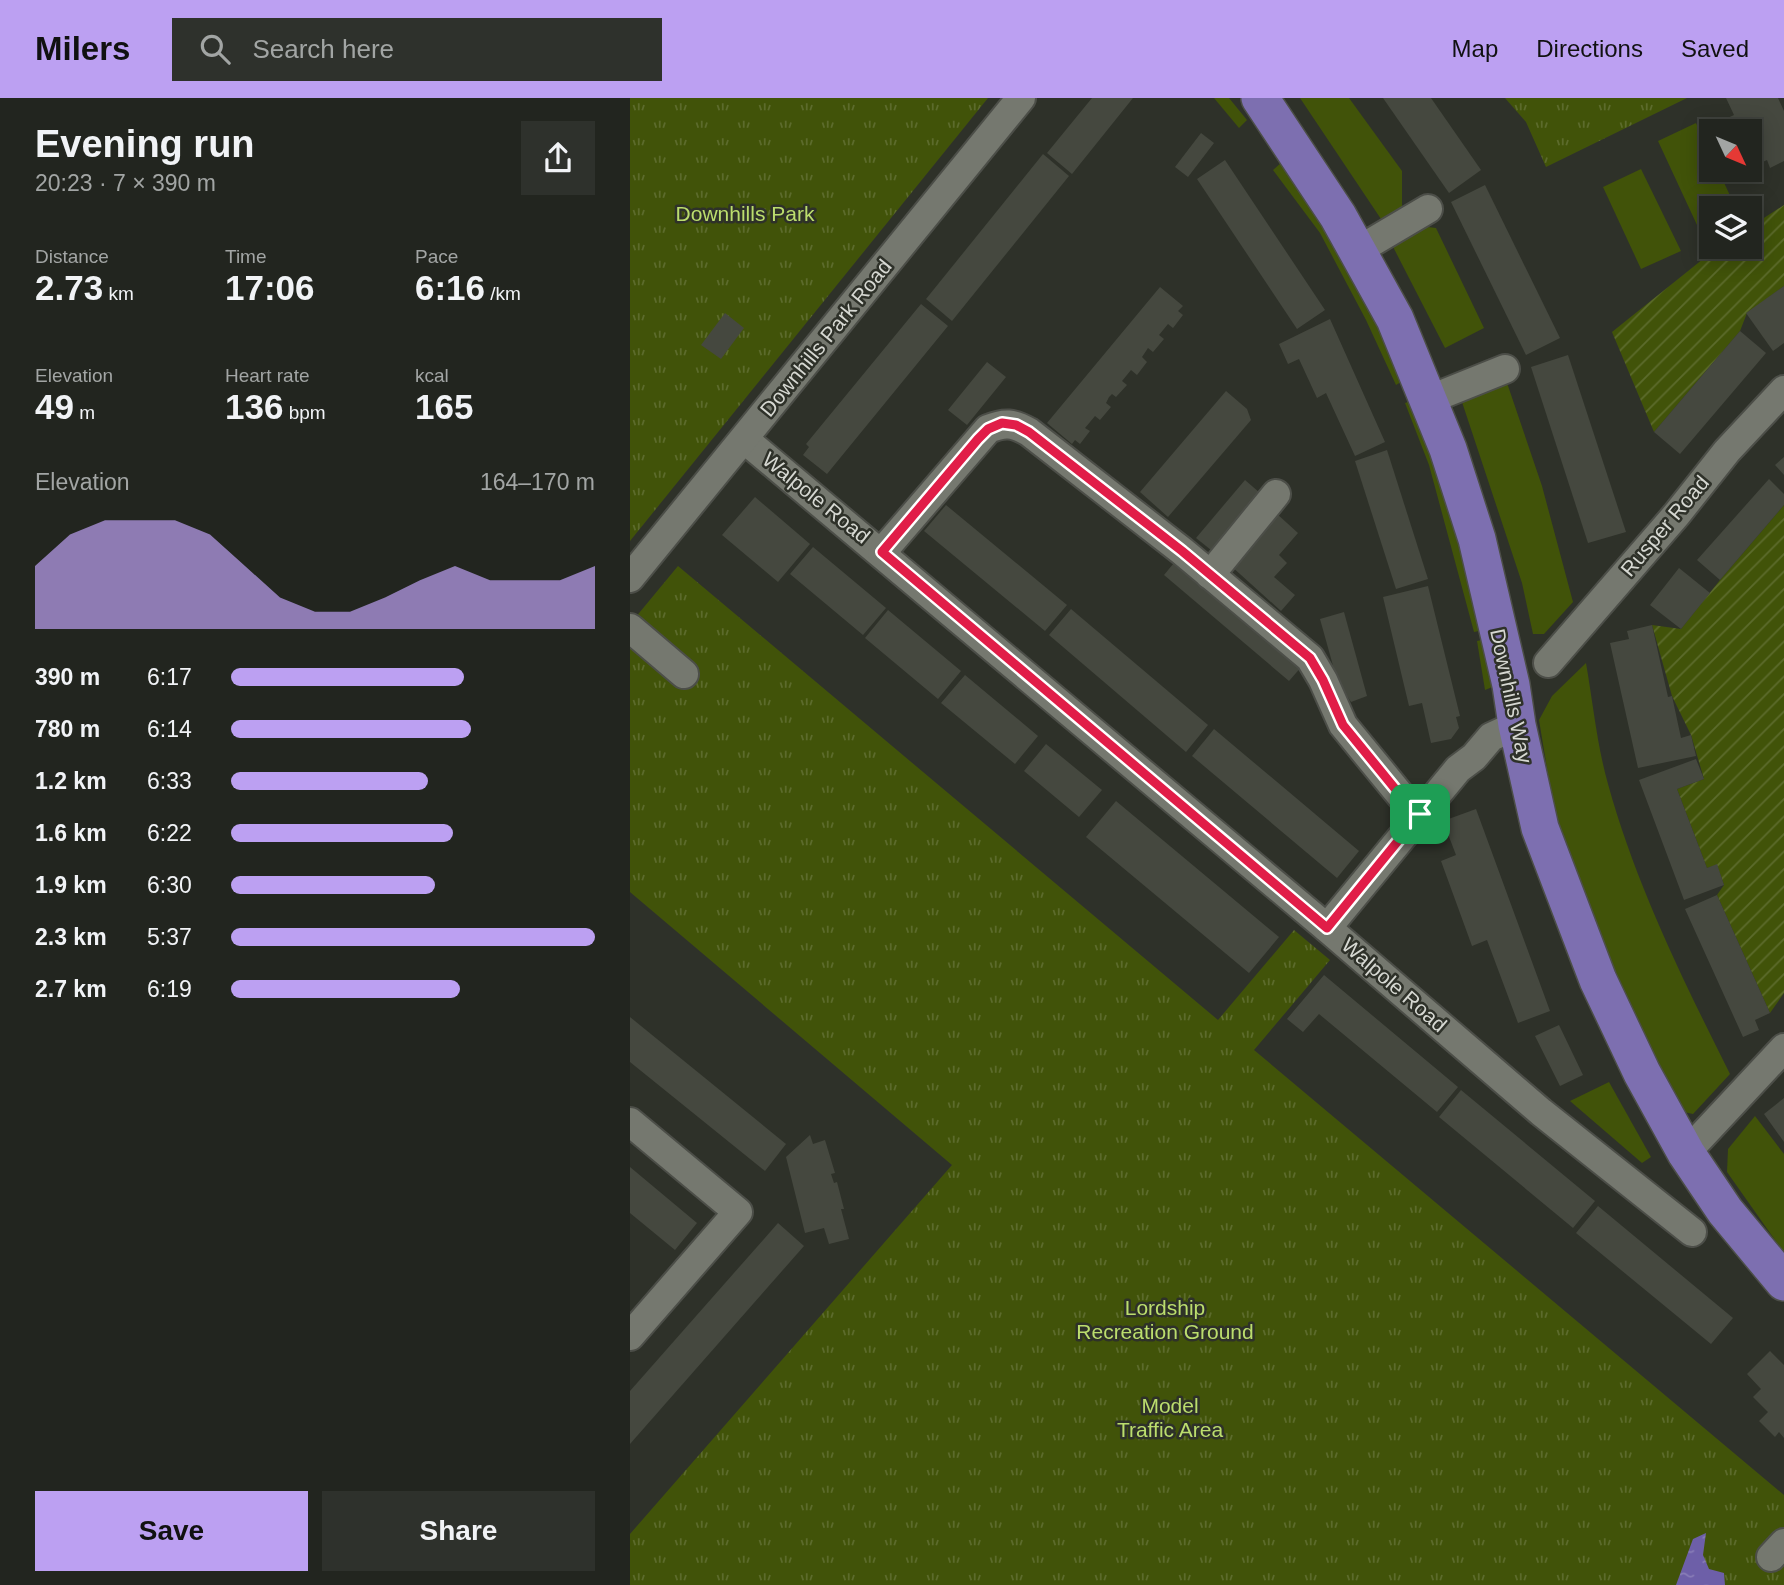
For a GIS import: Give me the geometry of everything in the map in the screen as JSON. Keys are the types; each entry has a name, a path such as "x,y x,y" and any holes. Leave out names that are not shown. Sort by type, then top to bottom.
{"main road":[{"name":"Downhills Way","path":"1260,98 1338,216 1395,319 1448,449 1477,539 1511,685 1540,828 1598,980 1642,1073 1686,1153 1725,1211 1784,1282"}],"street":[{"name":"Downhills Park Road","path":"630,578 1021,98"},
{"path":"1357,251 1428,209"},
{"path":"1428,400 1505,369"},
{"name":"Rusper Road","path":"1548,663 1677,514 1727,451 1784,390"},
{"path":"882,552 988,429 1002,423 1016,425 1029,432 1182,551 1310,658 1343,725 1401,796 1420,814"},
{"name":"Walpole Road","path":"744,439 882,552 1541,1112 1649,1185 1692,1232"},
{"path":"1210,575 1276,494"},
{"path":"630,628 684,674"},
{"path":"1327,928 1458,769 1474,757 1491,737 1517,724"},
{"path":"1686,1153 1784,1048"},
{"path":"630,1122 738,1212 630,1336"}],"green space":[{"name":"Downhills Park","path":"630,98 988,98 630,541"},
{"path":"1214,98 1229,98 1247,120 1239,128"},
{"path":"1300,98 1349,98 1402,171 1402,214 1385,225"},
{"path":"1505,98 1687,98 1546,167 1526,122"},
{"path":"1696,123 1699,130 1699,182 1724,182 1730,196 1699,196 1697,225 1658,141"},
{"path":"1281,163 1347,258 1406,379 1396,385 1366,320 1320,233 1273,170"},
{"path":"1641,169 1681,251 1641,269 1603,187"},
{"path":"1784,205 1784,286 1747,313 1740,331 1654,432 1612,332 1703,259 1762,259 1762,219"},
{"path":"1411,225 1436,228 1484,328 1445,348 1389,239"},
{"path":"1505,377 1542,486 1573,602 1544,634 1533,634 1522,583 1459,393"},
{"path":"1413,400 1458,535 1484,630 1474,632 1429,465 1405,403"},
{"path":"1784,505 1784,993 1770,1013 1717,895 1724,885 1717,865 1707,868 1677,789 1704,779 1691,735 1672,696 1652,625 1681,629"},
{"name":"Lordship Recreation Ground","path":"678,566 1218,1020 1294,930 1330,960 1254,1050 1784,1495 1784,1585 630,1585 630,1534 952,1165 630,892 630,624"},
{"path":"1486,639 1495,686 1485,690 1477,641"},
{"path":"1586,663 1604,769 1619,822 1678,968 1730,1074 1693,1114 1679,1111 1591,926 1556,823 1539,720 1552,696"},
{"path":"1609,1082 1651,1157 1642,1163 1570,1101"},
{"path":"1755,1116 1784,1154 1784,1253 1727,1172 1728,1149"}],"water":[{"path":"1706,1533 1703,1555 1709,1569 1724,1573 1725,1585 1676,1585 1693,1539"}],"building":[{"path":"1092,98 1133,98 1072,174 1047,153"},
{"path":"1383,98 1431,98 1481,170 1449,193"},
{"path":"1726,98 1778,98 1784,111 1784,161 1770,168 1767,160 1762,162 1762,119 1725,119 1734,115"},
{"path":"1201,133 1214,143 1188,177 1175,167"},
{"path":"1043,154 1069,176 952,321 926,299"},
{"path":"1225,160 1325,310 1297,329 1197,179"},
{"path":"1485,185 1560,338 1526,355 1451,202"},
{"path":"1784,286 1784,343 1773,351 1746,313"},
{"path":"1160,287 1183,306 1178,311 1183,315 1173,328 1168,324 1159,335 1164,339 1153,352 1148,348 1142,357 1147,362 1137,375 1131,370 1122,381 1127,385 1116,397 1112,394 1109,397 1106,403 1111,407 1100,420 1095,416 1085,428 1090,431 1080,444 1075,440 1072,444 1047,423"},
{"path":"921,304 948,326 827,474 803,455 809,447 806,444"},
{"path":"725,313 744,328 721,359 701,345"},
{"path":"1330,319 1385,442 1355,456 1326,393 1317,398 1299,359 1288,364 1279,344"},
{"path":"1740,331 1766,353 1680,454 1654,432"},
{"path":"1568,355 1626,532 1588,543 1531,367"},
{"path":"987,362 1006,377 967,425 948,410"},
{"path":"1226,391 1247,409 1251,420 1168,517 1140,492"},
{"path":"1387,450 1428,579 1396,589 1355,461"},
{"path":"1784,457 1784,475 1775,465"},
{"path":"1769,479 1784,494 1784,505 1720,580 1697,560"},
{"path":"1245,480 1260,493 1211,550 1196,538"},
{"path":"755,497 810,544 778,582 722,535"},
{"path":"946,505 1067,605 1045,631 924,531"},
{"path":"1276,513 1298,533 1279,555 1287,563 1274,577 1295,595 1281,611 1230,565"},
{"path":"813,547 886,608 863,635 790,574"},
{"path":"1178,558 1303,665 1289,681 1164,575"},
{"path":"1679,568 1710,593 1681,629 1650,605"},
{"path":"1428,586 1460,716 1456,717 1459,728 1451,739 1431,743 1422,703 1409,706 1383,597"},
{"path":"1071,609 1208,725 1186,752 1049,635"},
{"path":"888,610 961,671 938,699 865,638"},
{"path":"1344,612 1367,696 1351,702 1337,680 1320,619"},
{"path":"1652,625 1668,697 1672,696 1681,738 1691,735 1696,756 1638,768 1610,643 1629,639 1627,631"},
{"path":"965,675 1038,736 1015,764 941,703"},
{"path":"1214,729 1359,851 1337,878 1192,756"},
{"path":"1046,744 1102,790 1079,817 1024,771"},
{"path":"1696,759 1704,779 1677,789 1707,868 1717,864 1724,885 1684,900 1639,780"},
{"path":"1116,801 1279,937 1249,973 1086,837"},
{"path":"1476,809 1550,1011 1518,1023 1487,940 1472,946 1441,861 1456,855 1443,821"},
{"path":"1717,895 1770,1013 1755,1020 1759,1030 1743,1037 1685,909"},
{"path":"1324,975 1458,1087 1437,1112 1319,1014 1303,1032 1287,1019"},
{"path":"630,1017 786,1144 765,1171 630,1062"},
{"path":"1559,1025 1583,1075 1560,1086 1535,1036"},
{"path":"1461,1090 1595,1201 1573,1228 1439,1117"},
{"path":"1784,1098 1784,1142 1764,1114"},
{"path":"810,1135 813,1144 825,1140 835,1173 831,1174 834,1183 837,1182 844,1209 841,1209 849,1239 829,1244 824,1228 805,1233 786,1157"},
{"path":"630,1167 697,1223 675,1250 630,1213"},
{"path":"1598,1206 1733,1318 1711,1344 1576,1233"},
{"path":"778,1223 804,1246 630,1444 630,1391"},
{"path":"1770,1351 1784,1365 1784,1438 1779,1432 1775,1437 1759,1421 1768,1412 1753,1397 1761,1389 1747,1374"}],"route":[{"path":"1002,423 1016,425 1029,432 1182,551 1310,658 1343,725 1401,796 1420,814 1327,928 882,552 988,429 1002,423"}],"park label":[{"name":"Model Traffic Area","path":"1170,1418"}]}
